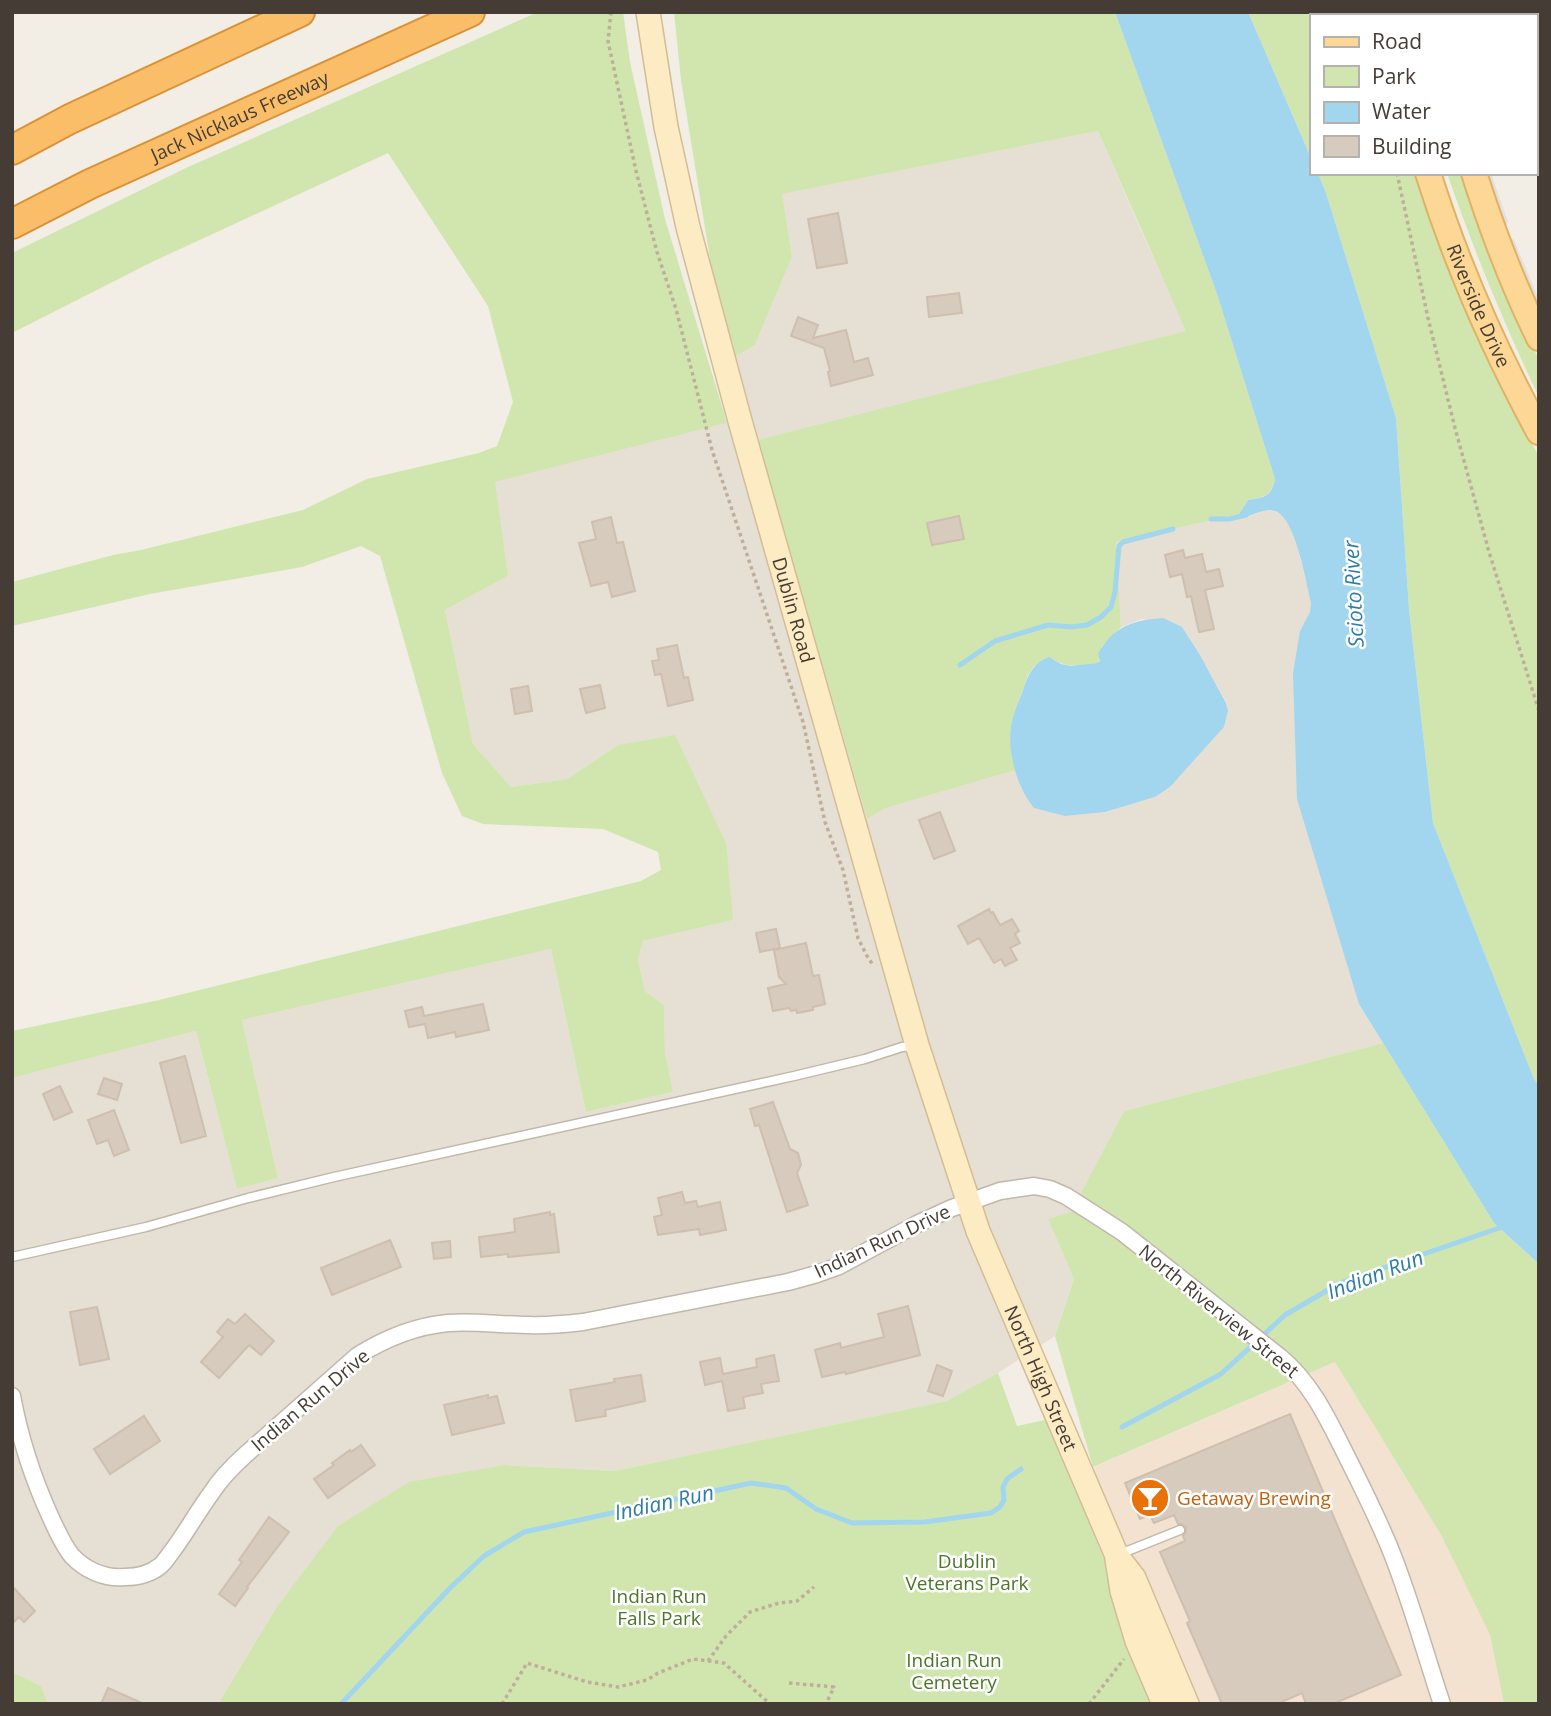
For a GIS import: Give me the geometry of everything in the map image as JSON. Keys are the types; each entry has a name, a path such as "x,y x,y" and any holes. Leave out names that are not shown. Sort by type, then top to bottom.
{"highway":[{"path":"12,150 82,113 300,12"},
{"name":"Jack Nicklaus Freeway","path":"12,224 90,184 470,12"}],"main road":[{"name":"Dublin Road","path":"648,12 666,127 688,227 740,421 917,1045 968,1202"},
{"name":"Riverside Drive","path":"1430,175 1467,282 1508,374 1539,432"},
{"path":"1475,175 1490,222 1539,338"},
{"name":"North High Street","path":"968,1202 1117,1556 1134,1578 1187,1704"},
{"name":"North High Street","path":"1117,1556 1122,1591 1164,1704"}],"street":[{"name":"North Riverview Street","path":"968,1202 1000,1191 1034,1186 1066,1196 1122,1232 1291,1366 1320,1403 1369,1501 1391,1552 1442,1704"},
{"name":"Indian Run Drive","path":"12,1396 24,1450 63,1543 73,1557 102,1575 135,1577 161,1565 228,1471 357,1356 374,1346 420,1328 445,1323 555,1325 583,1322 788,1282 839,1266 917,1224 968,1202"}],"lane":[{"path":"12,1257 146,1227 334,1177 806,1073 917,1045"},
{"path":"1117,1556 1180,1530"}],"path":[{"path":"1397,175 1427,318 1455,428 1489,552 1539,711"},
{"path":"708,1661 726,1636 750,1612 779,1603 797,1601 814,1587"},
{"path":"502,1704 527,1663 587,1682 618,1687 648,1680 658,1673 693,1659 724,1663 770,1704"},
{"path":"789,1683 834,1687 826,1704"}],"shaded area":[{"path":"1098,131 1187,331 758,441 867,819 886,808 1016,770 1022,789 1034,808 1065,816 1105,812 1155,797 1170,787 1224,727 1228,711 1226,702 1182,627 1142,619 1121,627 1116,542 1239,514 1243,518 1264,511 1275,511 1284,517 1295,536 1311,602 1310,612 1300,631 1359,1004 1383,1043 1124,1111 1071,1213 1048,1219 1074,1279 1055,1336 948,1401 615,1471 504,1465 276,1608 218,1704 48,1704 40,1686 12,1672 12,1078 196,1031 237,1189 278,1178 242,1020 551,949 586,1112 673,1092 665,1052 664,1005 645,991 638,960 643,941 733,920 618,745 567,779 511,787 473,744 445,610 508,576 494,482 727,423 734,357 755,345 792,257 781,194"},
{"path":"1485,175 1492,175 1508,222 1504,230"},
{"path":"1506,235 1514,240 1539,300 1539,316"},
{"path":"1335,1362 1441,1535 1490,1635 1504,1704 1166,1704 1069,1478"}],"green space":[{"path":"538,12 623,12 630,62 665,219 727,423 495,482 508,576 445,610 473,744 511,787 567,779 618,745 675,735 726,843 733,920 643,941 638,960 645,991 664,1005 665,1052 673,1092 586,1112 551,949 242,1020 278,1178 237,1189 196,1031 12,1078 12,1031 159,1000 641,881 661,870 658,852 603,829 483,824 462,816 442,773 380,556 361,546 302,567 150,594 12,626 12,582 303,510 367,479 479,453 497,446 513,402 488,306 388,153 152,262 12,333 12,253 188,167"},
{"path":"674,12 1115,12 1217,294 1275,479 1269,493 1248,500 1239,514 1116,542 1121,627 1102,646 1099,663 1070,665 1053,659 1034,666 1028,675 1011,725 1012,760 1016,770 886,808 867,819 758,440 1186,331 1098,131 782,194 792,257 755,345 734,357 713,277 681,80"},
{"path":"1248,12 1375,12 1310,14 1310,156"},
{"path":"1319,175 1418,175 1505,392 1539,457 1539,1086 1433,823 1409,609 1396,418"},
{"path":"1448,175 1465,175 1516,311 1539,360 1539,397 1513,341"},
{"path":"1383,1043 1494,1223 1539,1264 1539,1704 1504,1704 1490,1635 1441,1535 1335,1362 1093,1467 1055,1336 1074,1279 1048,1219 1071,1212 1124,1111"},
{"path":"998,1373 1017,1426 1045,1420 1166,1704 218,1704 276,1608 338,1526 409,1482 504,1465 615,1471 947,1401"},
{"path":"12,1672 41,1686 48,1704 12,1704"}],"water":[{"name":"Scioto River","path":"1115,12 1248,12 1310,156 1310,175 1319,175 1326,193 1396,418 1409,609 1433,823 1539,1086 1539,1264 1494,1223 1359,1004 1297,799 1293,673 1300,631 1310,612 1311,602 1294,538 1282,516 1271,510 1243,518 1239,514 1248,500 1269,493 1275,479 1217,294"},
{"path":"1163,618 1182,627 1200,655 1226,703 1228,711 1224,727 1170,787 1155,797 1105,812 1065,816 1034,808 1015,769 1010,736 1015,712 1032,670 1049,657 1071,666 1098,663 1098,654 1104,644 1125,626"}],"building":[{"path":"838,213 847,263 817,268 808,219"},
{"path":"959,293 962,313 929,317 927,297"},
{"path":"798,317 818,325 813,338 846,330 854,362 868,358 873,375 831,386 824,348 791,336"},
{"path":"959,516 964,539 932,545 927,523"},
{"path":"611,517 617,543 623,542 635,591 612,597 608,582 591,586 579,543 596,539 592,522"},
{"path":"1183,550 1185,558 1202,554 1206,572 1219,569 1223,586 1205,590 1214,629 1199,632 1191,596 1187,597 1182,574 1170,577 1165,555"},
{"path":"677,645 684,678 688,677 693,700 668,706 661,674 655,675 652,661 659,660 657,649"},
{"path":"600,685 605,708 586,713 580,689"},
{"path":"528,686 532,711 515,714 511,689"},
{"path":"940,812 955,851 934,859 919,820"},
{"path":"989,909 1000,925 1012,919 1019,931 1015,934 1020,943 1010,948 1017,960 1005,966 1001,959 994,963 979,938 968,944 958,926"},
{"path":"776,929 780,948 760,952 756,933"},
{"path":"806,943 813,976 819,975 825,1004 797,1013 789,1008 773,1011 768,988 786,984 779,977 774,950"},
{"path":"483,1004 489,1030 456,1037 455,1032 428,1038 425,1024 409,1027 405,1011 422,1007 424,1016"},
{"path":"185,1056 206,1136 181,1143 160,1063"},
{"path":"104,1078 122,1084 117,1100 98,1094"},
{"path":"60,1086 72,1112 54,1120 43,1094"},
{"path":"773,1102 790,1149 798,1153 801,1165 797,1173 808,1205 787,1212 759,1125 755,1126 750,1109"},
{"path":"114,1110 129,1150 114,1156 108,1140 97,1144 88,1120"},
{"path":"682,1192 685,1203 696,1201 698,1207 720,1202 726,1230 700,1235 699,1229 658,1235 654,1217 662,1215 658,1198"},
{"path":"550,1212 550,1215 554,1214 559,1252 481,1257 479,1237 515,1232 514,1219"},
{"path":"390,1240 401,1267 332,1295 321,1268"},
{"path":"450,1241 451,1257 434,1259 432,1243"},
{"path":"908,1306 920,1355 846,1374 845,1372 822,1377 815,1350 840,1343 841,1348 884,1337 878,1314"},
{"path":"97,1307 109,1359 80,1365 70,1312"},
{"path":"245,1314 274,1341 261,1355 249,1345 219,1378 201,1362 223,1337 217,1332 228,1319 235,1324"},
{"path":"774,1355 779,1381 761,1384 763,1393 743,1397 745,1408 728,1411 722,1381 705,1385 700,1362 720,1358 723,1374 757,1367 756,1359"},
{"path":"937,1365 952,1371 943,1396 928,1391"},
{"path":"641,1375 645,1401 605,1410 606,1416 576,1421 570,1390"},
{"path":"488,1395 488,1398 497,1396 504,1423 452,1435 444,1405"},
{"path":"1290,1414 1401,1675 1333,1704 1306,1704 1302,1693 1277,1704 1222,1704 1160,1552 1185,1541 1183,1536 1186,1527 1178,1524 1174,1515 1154,1523 1150,1515 1140,1519 1125,1483"},
{"path":"144,1416 160,1441 110,1474 94,1449"},
{"path":"361,1445 375,1465 328,1498 314,1479 334,1465 332,1463"},
{"path":"269,1517 289,1532 235,1606 219,1594"},
{"path":"12,1586 35,1611 24,1622 19,1617 12,1624"},
{"path":"108,1688 144,1704 101,1704"}],"waterway":[{"path":"1211,519 1246,515"},
{"path":"960,665 995,641 1048,625 1087,625 1101,617 1111,607 1115,592 1119,546 1123,542 1173,529"},
{"name":"Indian Run","path":"1122,1427 1221,1374 1285,1315 1340,1283 1505,1226"},
{"name":"Indian Run","path":"341,1704 450,1588 484,1556 524,1532 751,1483 786,1488 816,1509 852,1523 925,1522 991,1513 1000,1507 1004,1500 1003,1487 1007,1479 1021,1469"}],"place":[{"name":"Getaway Brewing","path":"1150,1498"}],"park label":[{"name":"Dublin Veterans Park","path":"967,1572"},
{"name":"Indian Run Falls Park","path":"659,1607"},
{"name":"Indian Run Cemetery","path":"954,1671"}]}
